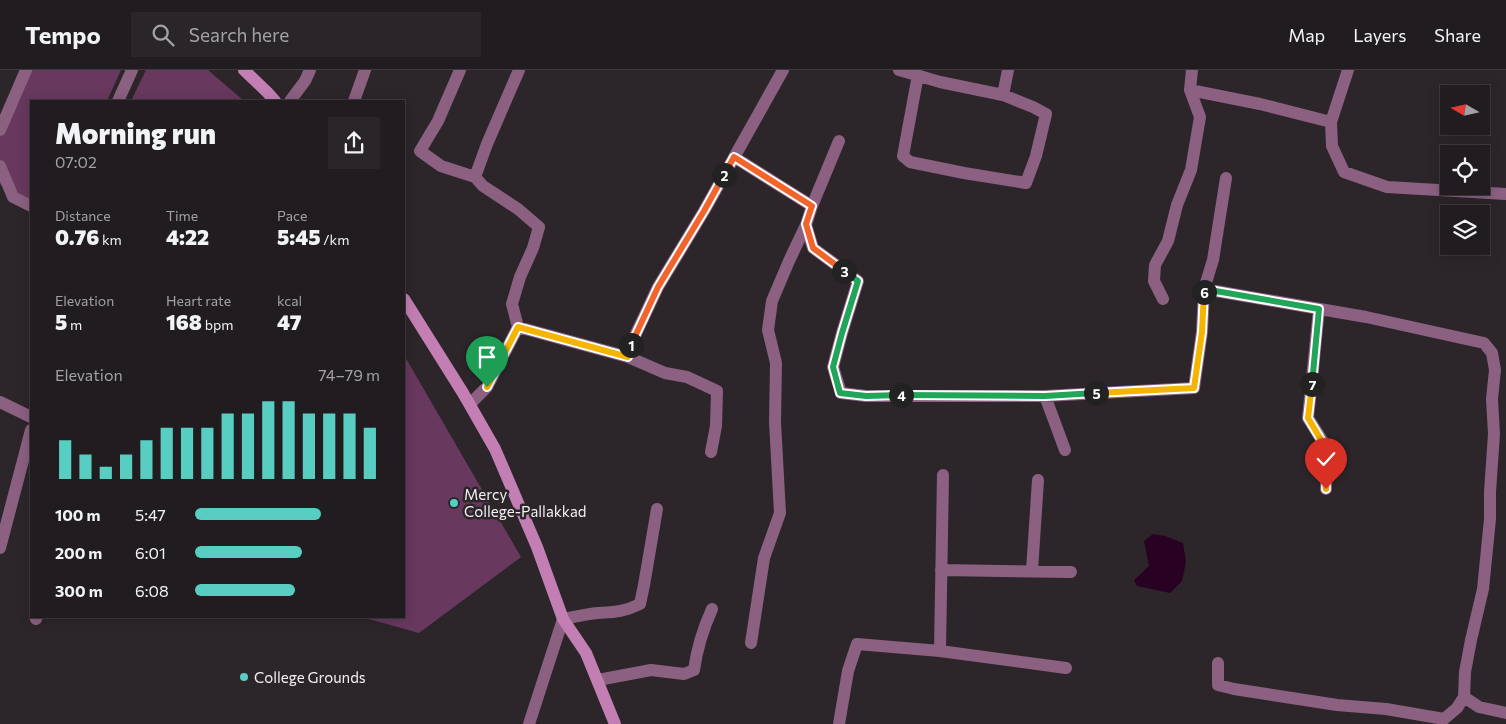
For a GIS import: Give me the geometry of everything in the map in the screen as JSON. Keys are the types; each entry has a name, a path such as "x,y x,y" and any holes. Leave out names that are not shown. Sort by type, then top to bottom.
{"main road":[{"path":"244,70 274,100"},
{"path":"405,301 470,404 495,449 537,547 563,618 586,653 615,724"}],"street":[{"path":"0,130 26,70"},
{"path":"118,100 132,70"},
{"path":"291,100 305,81 310,70"},
{"path":"354,100 365,70"},
{"path":"460,70 438,121 420,151 441,166 475,176 483,186 518,209 539,227 512,304 518,327 487,387 470,404"},
{"path":"475,176 519,70"},
{"path":"628,357 632,342 658,287 704,211 782,70"},
{"path":"899,70 918,75 940,82 1003,95 1046,114 1036,156 1026,182 964,173 910,162 903,156 918,75"},
{"path":"1003,95 1008,70"},
{"path":"1163,299 1154,281 1155,265 1168,241 1177,205 1191,170 1200,117 1190,90 1192,70"},
{"path":"1348,70 1332,122 1332,146 1344,172 1387,187 1506,194"},
{"path":"1190,90 1260,104 1332,122"},
{"path":"751,643 764,558 780,513 775,422 776,363 768,330 772,301 806,224 838,141"},
{"path":"734,157 812,206"},
{"path":"0,166 13,197 30,206"},
{"path":"806,224 813,248 858,281 833,367 840,393 866,396 1045,396 1194,388 1202,332 1204,289 1213,260 1226,178"},
{"path":"1204,289 1366,317 1484,343 1492,353 1500,370 1492,400 1494,434 1490,520 1483,589 1465,672 1464,697 1457,708 1444,719 1386,710 1337,706 1258,693 1218,685 1218,663"},
{"path":"1319,309 1308,418 1326,448 1326,489"},
{"path":"518,327 628,357 665,373 686,376 717,391 716,426 711,452"},
{"path":"1045,396 1065,450"},
{"path":"0,402 30,417"},
{"path":"0,548 30,434"},
{"path":"940,651 943,475"},
{"path":"1032,571 1038,480"},
{"path":"529,724 563,618 618,612 640,604 658,509"},
{"path":"941,570 1071,572"},
{"path":"598,680 651,670 684,674 694,670 704,626 712,609"},
{"path":"839,724 848,670 857,644 940,651 1066,668"},
{"path":"1464,697 1479,707 1506,713"}],"shaded area":[{"path":"24,70 121,70 107,100 30,100 30,199 22,197 0,184 0,124"},
{"path":"146,70 208,70 243,100 131,100"},
{"path":"405,357 521,557 419,633 365,618 405,618"},
{"path":"1153,534 1165,536 1183,543 1186,562 1182,581 1170,593 1137,586 1134,580 1149,566 1144,541"}],"place":[{"name":"Mercy College-Pallakkad","path":"454,503"},
{"name":"College Grounds","path":"244,677"}],"route":[{"path":"487,387 518,327 628,357 632,342 658,287 734,157 812,206 806,224 813,248 858,281 833,367 840,393 866,396 1045,396 1194,388 1202,332 1204,289 1319,309 1308,418 1326,448 1326,489"}]}
